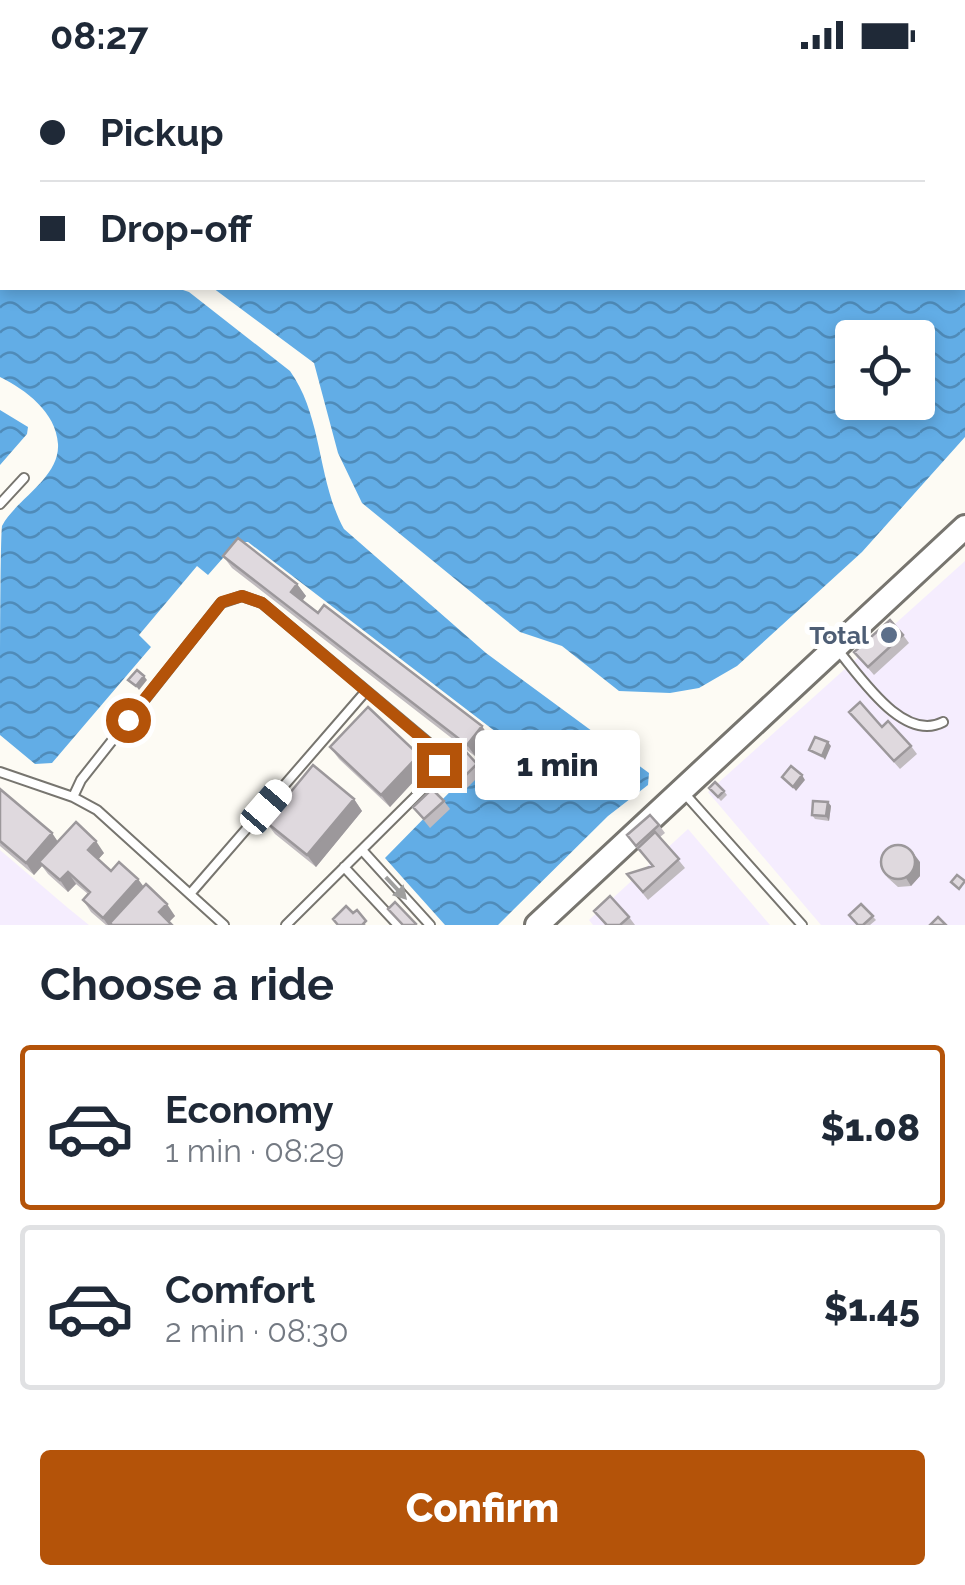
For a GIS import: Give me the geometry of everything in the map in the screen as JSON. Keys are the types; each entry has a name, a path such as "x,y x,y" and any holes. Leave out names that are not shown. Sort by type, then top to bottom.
{"street":[{"path":"537,925 965,527"}],"lane":[{"path":"0,504 24,478"},
{"path":"73,797 81,780 222,602 231,598 262,603 436,750 439,765 434,779 286,925"},
{"path":"834,646 893,711 917,727 932,728 943,722"},
{"path":"190,894 366,691"},
{"path":"0,772 73,797 97,810 224,925"},
{"path":"681,790 802,925"},
{"path":"362,850 430,925"},
{"path":"344,868 398,925"}],"shaded area":[{"path":"965,561 965,925 821,925 708,792"},
{"path":"688,829 770,925 593,925 589,920"},
{"path":"0,850 68,908 89,925 0,925"}],"water":[{"path":"0,290 189,292 290,371 309,408 329,490 344,529 486,653 649,773 648,785 608,816 498,925 445,925 385,858 490,751 497,740 496,732 248,542 237,542 208,575 197,566 139,635 151,647 52,763 35,764 0,735 2,526 52,467 58,444 52,422 29,395 0,377"},
{"path":"216,290 965,290 965,437 862,552 737,666 699,688 670,693 619,691 562,646 520,632 362,503 338,453 314,363"},
{"path":"0,410 28,427 27,434 0,465"}],"building":[{"path":"238,538 297,584 291,592 318,613 324,605 482,726 467,745 223,556"},
{"path":"890,620 903,635 868,667 854,652"},
{"path":"137,670 144,676 136,686 128,680"},
{"path":"860,702 882,727 888,721 911,746 894,761 849,712"},
{"path":"368,707 419,755 381,795 330,747"},
{"path":"815,737 828,742 822,756 809,750"},
{"path":"467,753 477,764 457,784 447,773"},
{"path":"313,765 354,799 307,855 266,822"},
{"path":"791,766 802,775 793,787 782,777"},
{"path":"715,782 724,791 718,797 709,788"},
{"path":"0,789 52,833 26,863 0,841"},
{"path":"432,789 444,801 424,819 413,807"},
{"path":"813,801 828,802 826,816 812,815"},
{"path":"650,815 659,825 636,846 627,835"},
{"path":"76,822 96,841 88,850 111,871 119,862 138,879 103,918 83,900 90,892 68,872 60,880 39,862"},
{"path":"655,832 679,859 643,892 627,874 653,866 638,848"},
{"path":"898,845 910,850 915,862 910,874 898,879 886,874 881,862 886,850"},
{"path":"957,875 965,881 959,889 951,882"},
{"path":"146,884 167,904 159,912 172,925 112,925 110,923"},
{"path":"610,896 629,917 620,925 607,925 594,911"},
{"path":"395,902 415,925 403,925 388,909"},
{"path":"861,904 873,916 858,925 849,915"},
{"path":"346,906 353,913 357,910 366,921 364,925 338,925 333,919"},
{"path":"938,917 946,925 930,925"}],"place":[{"name":"Total","path":"889,635"}],"route":[{"path":"128,720 222,602 242,596 262,603 436,750 439,765"}]}
